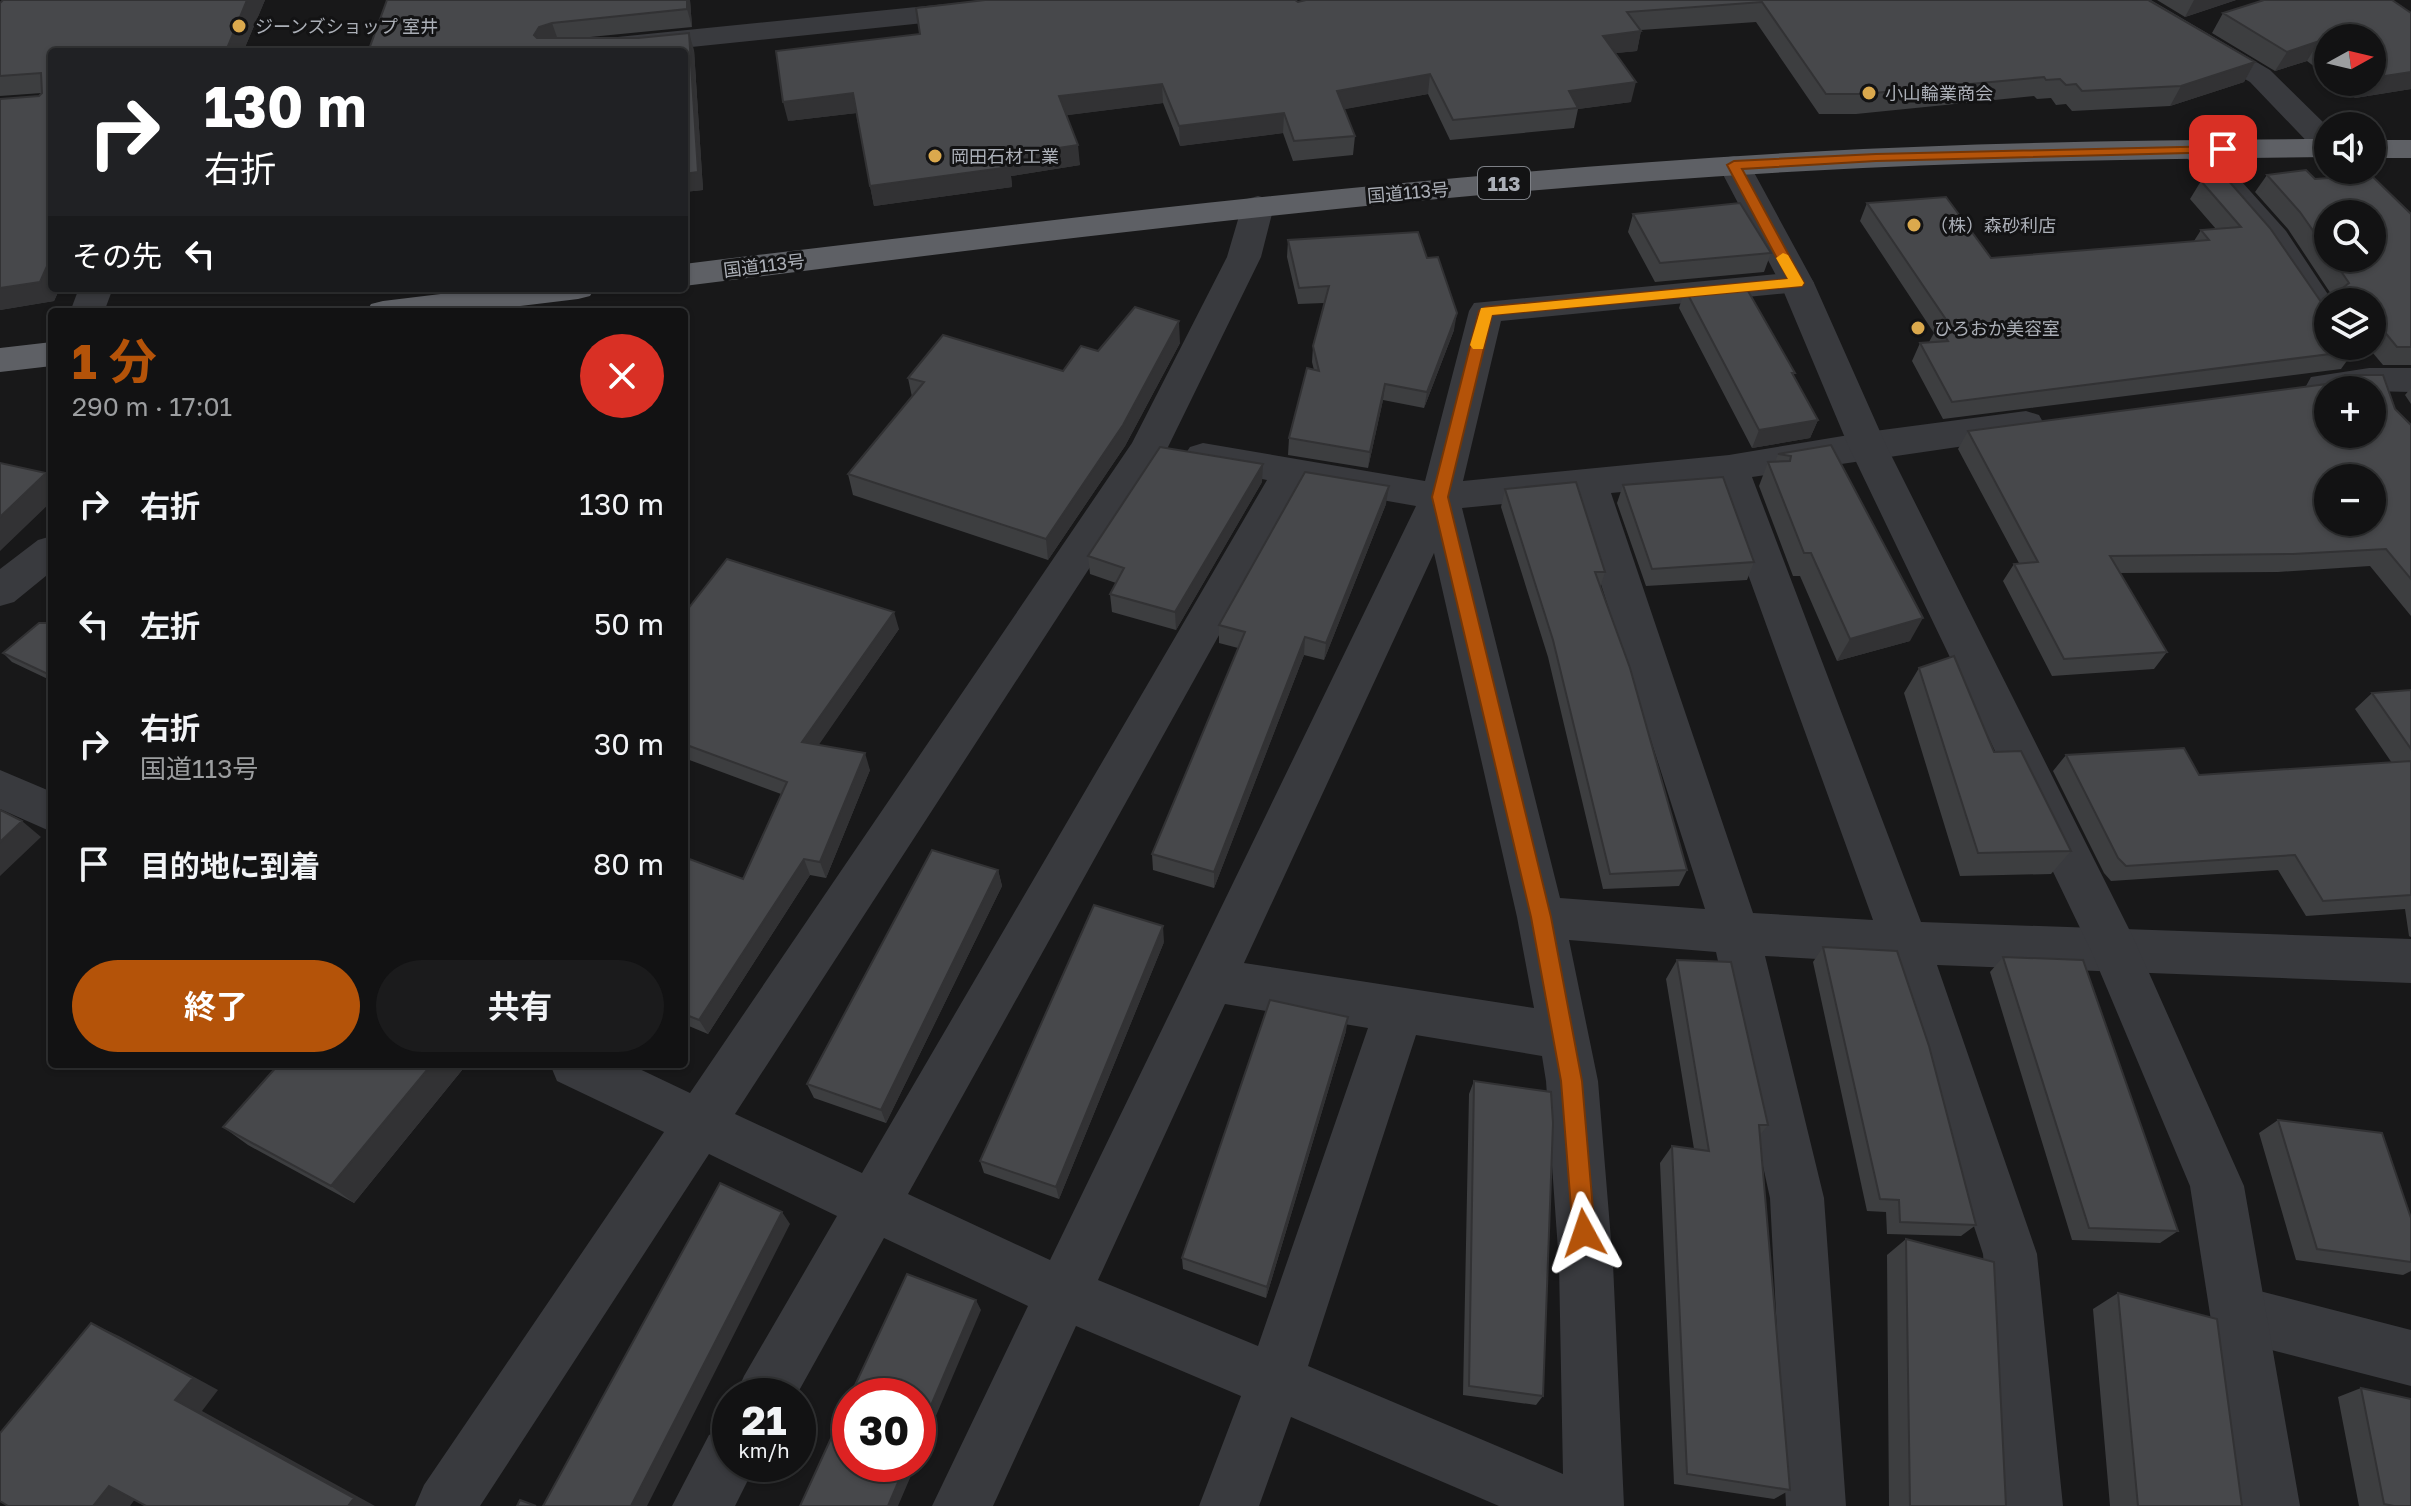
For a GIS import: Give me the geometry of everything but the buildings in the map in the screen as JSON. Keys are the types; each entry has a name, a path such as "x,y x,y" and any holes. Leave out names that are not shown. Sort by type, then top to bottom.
{"highway":[{"name":"国道113号","path":"688,275 1258,206 1734,165 1923,156 2314,147"},
{"path":"2386,149 2411,149"},
{"path":"416,308 546,292"},
{"path":"0,360 48,354"}],"street":[{"path":"597,48 1069,0"},
{"path":"2131,0 2260,76 2314,132"},
{"path":"2182,30 2221,17"},
{"path":"2196,150 2274,238 2314,299"},
{"path":"1734,165 1797,283 1867,445 2116,952 2217,1186 2270,1506"},
{"path":"445,1506 1149,447 1244,257 1258,206"},
{"path":"962,1506 1440,497 1486,311 1797,283"},
{"path":"2386,380 2411,380"},
{"path":"2290,390 2314,387"},
{"path":"2386,402 2394,413"},
{"path":"1149,447 1440,497 1729,468 1867,445 2055,421"},
{"path":"1729,468 1905,942 2010,1254 2033,1506"},
{"path":"774,1378 1291,472"},
{"path":"1588,483 1736,933 1797,1198 1816,1506"},
{"path":"1440,497 1541,917 1572,1081 1585,1249 1594,1506"},
{"path":"0,591 48,553"},
{"path":"0,788 48,811"},
{"path":"1541,917 1736,933 1905,942 2411,961"},
{"path":"1211,980 1563,1036"},
{"path":"1229,1506 1275,1381 1399,1010"},
{"path":"583,1068 1063,1293 1275,1381 1489,1489 1565,1506"},
{"path":"2240,1314 2411,1358"},
{"path":"702,1506 715,1482"}],"slow traffic":[{"path":"1478,345 1486,311 1797,283 1783,258"}],"place":[{"name":"ジーンズショップ 室井","path":"239,26"},
{"name":"小山輪業商会","path":"1869,93"},
{"name":"岡田石材工業","path":"935,156"},
{"name":"（株）森砂利店","path":"1914,225"},
{"name":"ひろおか美容室","path":"1918,328"}],"route":[{"path":"1584,1233 1572,1081 1541,917 1440,497 1486,311 1797,283 1734,165 2223,149"}]}
